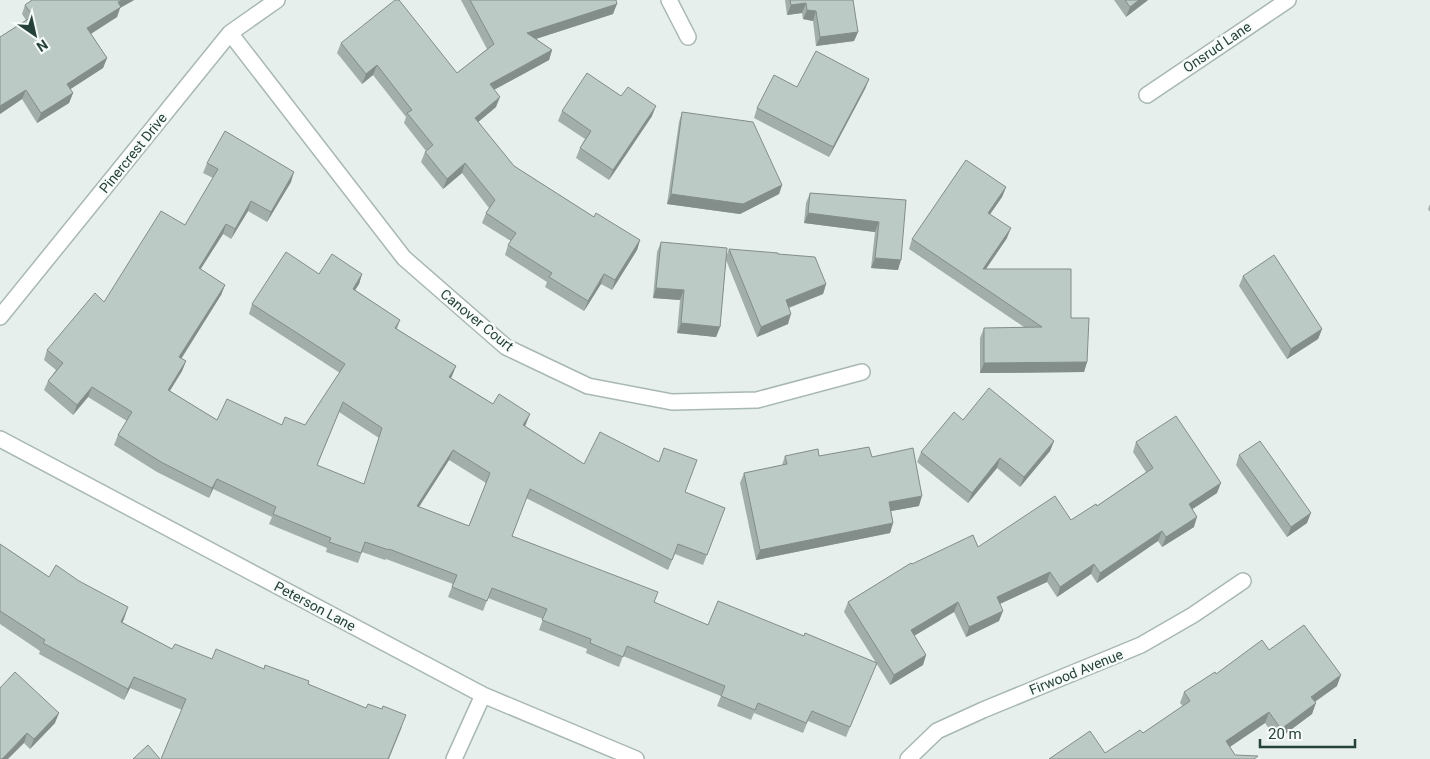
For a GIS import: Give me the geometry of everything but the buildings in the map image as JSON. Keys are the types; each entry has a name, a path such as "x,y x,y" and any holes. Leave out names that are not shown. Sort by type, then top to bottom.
{"street":[{"name":"Pinercrest Drive","path":"0,317 230,33 277,0"},
{"path":"669,0 688,37"},
{"name":"Onsrud Lane","path":"1147,95 1288,0"},
{"name":"Canover Court","path":"230,33 404,258 506,347 588,386 672,402 757,400 862,372"},
{"name":"Peterson Lane","path":"0,439 483,695 636,759"},
{"name":"Firwood Avenue","path":"908,759 937,732 983,710 1141,646 1193,615 1244,581"},
{"path":"454,759 483,695"}]}
